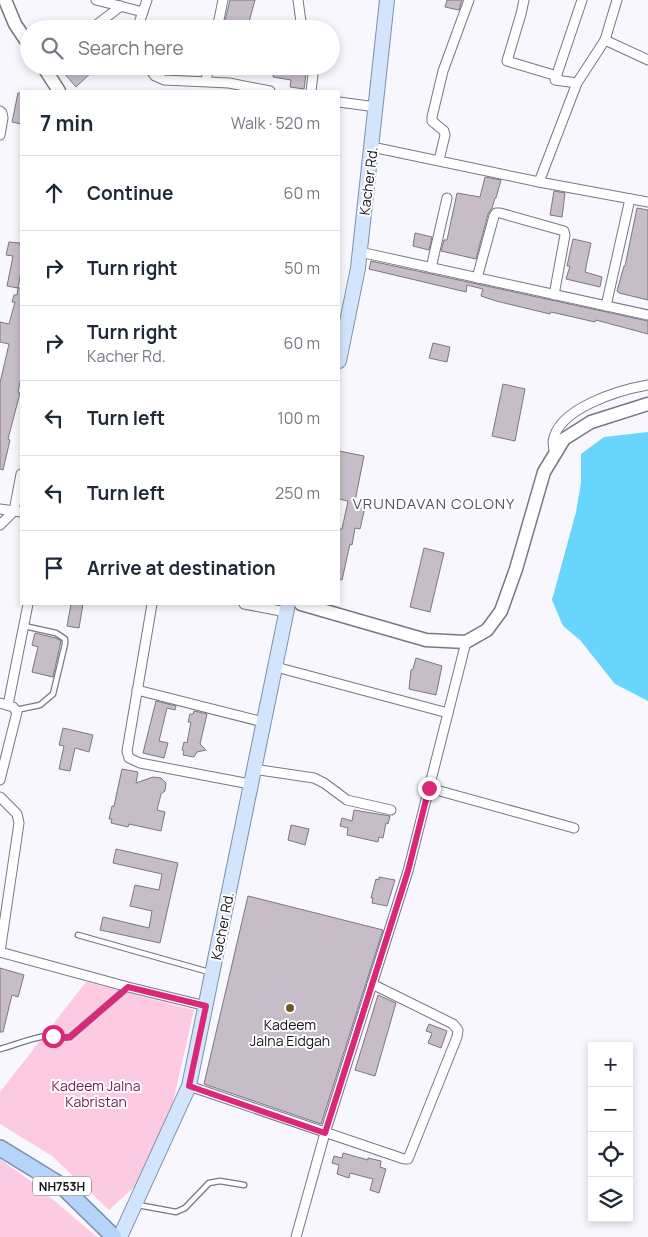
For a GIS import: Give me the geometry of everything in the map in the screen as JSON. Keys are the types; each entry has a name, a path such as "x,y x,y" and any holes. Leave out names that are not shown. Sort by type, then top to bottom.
{"highway":[{"name":"NH753H","path":"0,1148 62,1186 114,1237"}],"main road":[{"name":"Kacher Rd.","path":"340,356 358,268 387,0"},
{"name":"Kacher Rd.","path":"120,1237 189,1086 287,608"}],"street":[{"path":"5,0 20,32"},
{"path":"96,0 142,12"},
{"path":"140,20 146,0"},
{"path":"219,20 223,0"},
{"path":"298,0 301,20"},
{"path":"439,160 445,135 444,131 432,121 432,117 443,71 469,0"},
{"path":"524,0 507,61 557,76"},
{"path":"577,82 555,80 582,0"},
{"path":"539,182 577,82 606,40 617,0"},
{"path":"103,20 121,6"},
{"path":"606,40 648,60"},
{"path":"49,75 58,90"},
{"path":"155,75 159,78 229,82 265,90"},
{"path":"197,90 205,75"},
{"path":"311,90 313,75"},
{"path":"340,102 376,107"},
{"path":"0,111 4,118 0,135"},
{"path":"372,147 539,182 648,202"},
{"path":"431,268 447,198"},
{"path":"606,306 630,199"},
{"path":"477,278 494,216 498,213 564,231 565,235 554,294"},
{"path":"360,252 648,315"},
{"path":"555,454 553,443 557,428 574,412 604,396 648,385"},
{"path":"304,605 426,640 466,642 487,630 501,611 516,569 544,472 564,439 591,422 648,404"},
{"path":"0,525 18,511 20,486"},
{"path":"0,509 18,511"},
{"path":"0,780 17,716 8,706 28,605"},
{"path":"152,605 127,751 129,758 140,763 250,784"},
{"path":"255,605 287,608"},
{"path":"296,1237 325,1133 408,871 466,642"},
{"path":"276,667 448,713"},
{"path":"137,690 263,722"},
{"path":"254,769 314,778 347,800 391,810"},
{"path":"429,788 574,828"},
{"path":"0,797 17,814 19,823 0,952 206,1006"},
{"path":"189,1086 325,1133 408,1159 457,1037 458,1030 453,1024 372,984"}],"lane":[{"path":"8,706 40,706 52,694 65,644 65,639 56,633 24,626"},
{"path":"78,935 213,973"},
{"path":"0,1049 44,1036 70,1037 128,987"},
{"path":"136,1205 176,1212 185,1208 210,1183 220,1181 244,1185"}],"green space":[{"name":"Kadeem Jalna Kabristan","path":"86,982 194,1010 170,1115 144,1178 109,1210 52,1156 0,1124 0,1092"},
{"path":"0,1159 32,1182 97,1237 0,1237"}],"water":[{"path":"648,432 648,701 615,684 580,640 563,626 552,600 576,512 581,483 581,454 604,437"}],"building":[{"path":"230,0 255,0 249,20 225,20"},
{"path":"447,0 462,0 459,10 445,7"},
{"path":"66,75 89,75 76,87"},
{"path":"273,75 306,75 304,89 290,87 291,80 273,77"},
{"path":"18,93 20,93 20,124 12,122"},
{"path":"485,177 501,180 496,198 488,214 476,259 441,251 444,240 447,240 457,193 480,197"},
{"path":"554,191 565,193 562,217 550,215"},
{"path":"637,208 648,210 648,300 617,291 625,266"},
{"path":"415,233 432,237 429,250 413,246"},
{"path":"573,239 591,243 585,272 602,277 600,287 566,279 570,266 567,266"},
{"path":"9,242 20,243 20,277 18,288 7,286 13,256 6,255"},
{"path":"371,261 648,321 648,334 596,320 595,322 551,312 550,314 496,301 481,296 483,289 467,285 466,292 369,269"},
{"path":"18,288 20,288 20,382 18,392 20,393 8,439 10,440 3,470 0,469 0,383 9,344 0,342 0,322 9,324 15,302 12,302 14,295 17,295"},
{"path":"433,343 450,347 447,362 429,358"},
{"path":"503,384 525,389 515,441 492,436"},
{"path":"340,451 364,456 355,501 366,503 360,529 355,528 352,545 350,544 342,580 340,579 340,529 342,529 348,501 340,499"},
{"path":"424,548 444,553 430,612 410,607"},
{"path":"71,605 83,605 79,628 67,626"},
{"path":"35,633 61,641 53,677 32,672 38,647 32,645"},
{"path":"416,658 442,666 436,695 409,689 411,670"},
{"path":"156,701 176,706 175,710 167,708 159,741 168,743 164,758 143,753"},
{"path":"194,711 207,714 200,744 206,750 197,752 194,757 183,755 184,751 182,750 184,742 187,743 191,722 188,722 190,714 193,714"},
{"path":"63,728 93,735 89,752 75,748 70,771 59,769 64,746 59,745"},
{"path":"122,769 138,772 136,783 153,777 161,778 166,783 165,791 161,794 157,810 165,812 161,831 129,824 128,827 111,823 112,819 109,819 112,806 114,806"},
{"path":"354,810 390,816 388,824 386,823 383,838 379,837 378,842 347,835 348,828 340,826 342,818 352,821"},
{"path":"291,825 309,829 305,845 288,840"},
{"path":"116,849 178,863 160,943 100,930 103,917 149,928 152,911 130,906 135,885 159,890 162,874 113,863"},
{"path":"379,877 395,880 387,906 372,903 373,898 371,898 376,879 379,880"},
{"name":"Kadeem Jalna Eidgah","path":"248,896 383,930 321,1124 204,1084"},
{"path":"0,968 24,975 18,997 12,995 3,1032 0,1032"},
{"path":"378,995 396,1003 375,1076 355,1070"},
{"path":"429,1024 447,1031 441,1048 428,1043 432,1033 426,1031"},
{"path":"343,1153 368,1160 368,1158 381,1161 380,1167 386,1169 379,1193 370,1190 373,1179 350,1173 349,1178 337,1174 339,1165 332,1163 334,1156 342,1158"}],"place":[{"name":"Kadeem Jalna Eidgah","path":"290,1008"}],"district":[{"name":"VRUNDAVAN COLONY","path":"434,503"}],"route":[{"path":"53,1036 70,1037 128,987 206,1006 189,1086 325,1133 408,871 429,788"}]}
